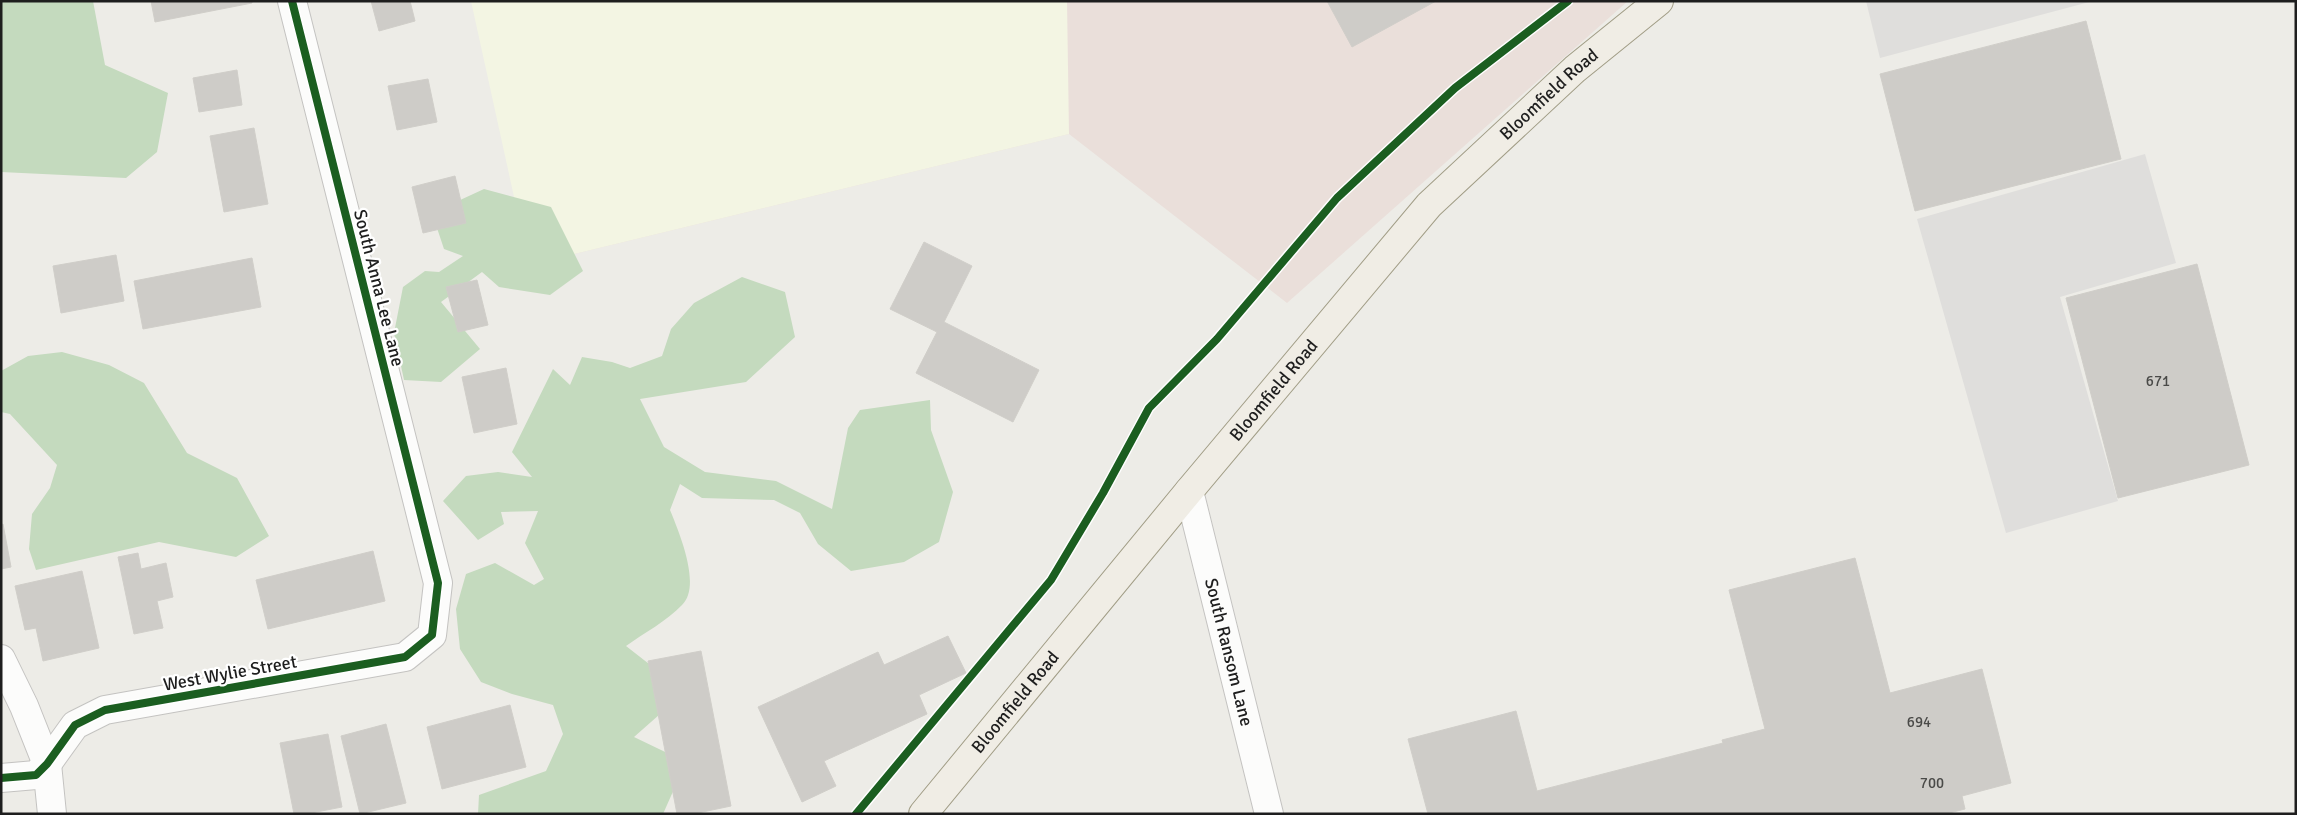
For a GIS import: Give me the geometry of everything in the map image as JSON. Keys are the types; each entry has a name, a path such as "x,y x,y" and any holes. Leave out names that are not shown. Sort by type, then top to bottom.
{"main road":[{"name":"Bloomfield Road","path":"923,814 1189,490 1429,205 1575,69 1659,1"}],"street":[{"name":"South Anna Lee Lane","path":"292,1 438,583"},
{"name":"South Ransom Lane","path":"1189,490 1270,814"},
{"name":"West Wylie Street","path":"1,778 36,775 48,764 75,725 104,710 405,657 432,635 438,583"},
{"path":"1,659 24,706 48,764 52,814"}],"shaded area":[{"path":"471,1 1067,1 1069,134 529,265"},
{"path":"504,1 1628,1 1287,303 1069,134 529,265"},
{"path":"1866,1 2093,1 1880,58"},
{"path":"2145,154 2176,263 2060,297 2118,501 2006,533 1917,219"}],"green space":[{"path":"1,1 93,1 105,65 168,93 157,152 126,178 1,172"},
{"path":"484,189 551,207 583,271 550,295 499,287 482,272 441,302 480,349 441,382 404,380 394,333 403,287 425,271 439,272 463,256 444,249 432,213"},
{"path":"742,277 785,292 795,337 746,382 640,399 664,447 705,472 776,481 832,509 848,428 860,410 930,400 931,430 953,492 939,542 904,562 851,571 818,544 800,513 774,500 702,498 680,484 670,510 687,559 690,585 688,596 682,605 669,616 626,646 685,692 634,737 686,762 663,814 478,814 479,795 546,771 563,734 553,705 512,694 481,682 460,649 456,609 466,574 495,563 534,585 544,579 525,543 538,511 501,512 504,524 478,540 443,501 466,476 498,472 532,477 512,452 553,369 570,385 582,357 612,362 630,368 662,356 671,329 694,303"},
{"path":"62,352 109,365 144,383 187,453 237,478 269,536 236,557 159,542 36,570 29,549 32,514 50,488 57,465 10,414 1,412 1,371 28,356"}],"building":[{"path":"151,1 252,1 252,3 155,22"},
{"path":"371,1 410,1 415,21 379,31"},
{"path":"1327,1 1436,1 1352,47"},
{"path":"2086,21 2121,159 1915,211 1880,74"},
{"path":"237,70 242,105 199,112 193,78"},
{"path":"428,79 437,122 397,130 388,86"},
{"path":"254,128 268,204 224,212 210,136"},
{"path":"455,176 466,223 423,233 412,187"},
{"path":"924,242 972,266 944,322 1039,370 1013,422 916,373 937,332 890,309"},
{"path":"116,255 124,301 61,313 53,266"},
{"path":"252,258 261,307 143,329 134,281"},
{"path":"2197,264 2249,465 2118,498 2066,298"},
{"path":"477,280 488,325 458,332 446,287"},
{"path":"506,368 517,424 474,433 462,377"},
{"path":"3,524 11,567 1,569 1,525"},
{"path":"373,551 385,601 268,629 256,580"},
{"path":"138,553 141,569 166,563 173,597 157,601 163,628 134,634 118,557"},
{"path":"1855,558 1890,693 1982,669 2011,783 1962,796 1965,809 1945,814 1428,814 1408,739 1516,711 1537,791 1723,743 1722,740 1765,729 1729,590"},
{"path":"82,571 99,648 43,661 36,628 25,630 15,586"},
{"path":"948,636 966,673 919,695 927,714 824,761 836,786 802,802 758,707 878,652 884,665"},
{"path":"701,651 731,806 693,814 677,814 648,661"},
{"path":"510,705 526,767 442,789 427,727"},
{"path":"386,724 406,803 360,814 341,736"},
{"path":"328,734 342,807 306,814 294,814 280,743"}],"cycle path":[{"path":"1,778 36,775 47,764 75,725 105,710 405,657 432,635 438,583 292,1"},
{"path":"856,814 1051,580 1103,493 1149,408 1217,339 1337,198 1455,88 1568,1"}]}
